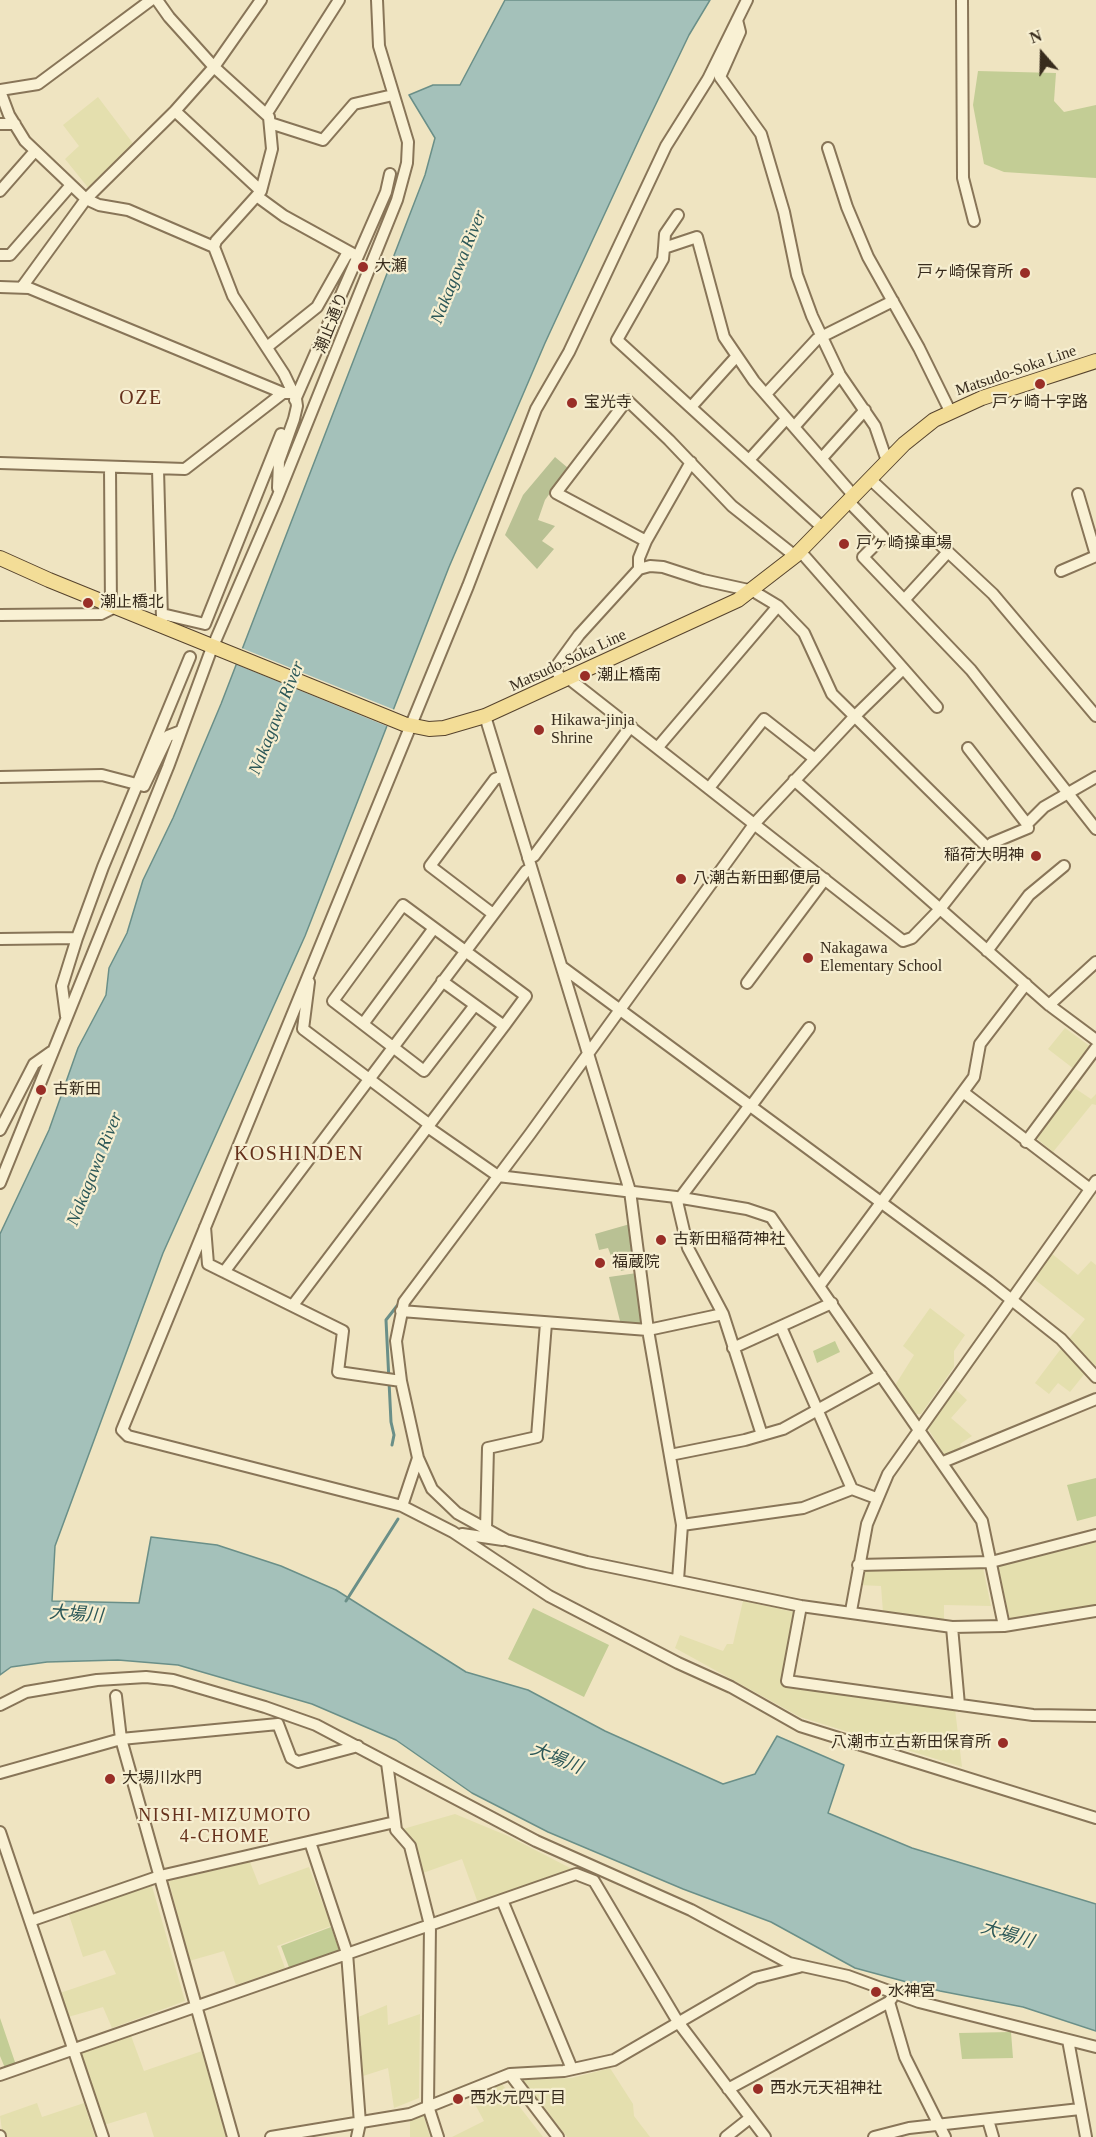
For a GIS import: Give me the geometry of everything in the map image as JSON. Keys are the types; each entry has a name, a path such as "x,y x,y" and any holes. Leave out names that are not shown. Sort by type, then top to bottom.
{"main road":[{"name":"Matsudo-Soka Line","path":"0,558 112,606 162,620 218,649 407,725 444,728 485,717 703,617 753,591 823,528 917,432 950,411 981,398 1096,361"}],"street":[{"path":"151,0 38,84 0,90 9,115 35,151 86,199 99,205 128,210 214,247 233,296 267,347 297,406 279,460 277,498"},
{"path":"157,0 169,17 214,67 269,118 323,140 354,104 393,95"},
{"path":"22,287 86,199 175,111 214,67 261,0"},
{"path":"214,247 236,218 259,194 272,149 269,118 339,0"},
{"name":"潮止通り","path":"0,1183 181,730 218,649 404,179 408,142 379,46 377,0"},
{"path":"747,0 708,79 666,146 569,352 536,409 122,1430 124,1433 402,1506 453,1532 549,1596 678,1663 731,1687 800,1726 1096,1818"},
{"path":"962,0 963,178 974,221"},
{"path":"737,20 740,32 720,76 761,134 784,212 797,275 820,338 840,375 875,426 887,461"},
{"path":"175,111 284,216 353,254"},
{"path":"0,124 15,124"},
{"path":"828,148 847,207 868,257 950,411"},
{"path":"0,191 35,151"},
{"path":"158,469 162,620 205,624 291,395 353,254 386,192 390,174"},
{"path":"0,255 10,255 72,185"},
{"path":"678,215 665,234 663,259 617,340 823,528"},
{"path":"664,248 697,237 717,316 724,337 736,357 822,458 851,499 883,537 863,557 971,670 1096,829"},
{"path":"267,347 317,307 353,254"},
{"path":"0,287 22,287 291,395"},
{"path":"766,394 820,338 893,301"},
{"path":"691,407 736,357"},
{"path":"748,460 840,375"},
{"path":"0,463 185,469 291,395"},
{"path":"646,541 556,493 627,400 691,462 732,506 797,553 937,707"},
{"path":"822,458 865,410"},
{"path":"639,569 639,558 646,541 691,462"},
{"path":"0,615 101,614 109,611 112,606 110,468"},
{"path":"870,479 993,594 1096,716"},
{"path":"1061,571 1096,555 1078,494"},
{"path":"905,599 948,552"},
{"path":"987,847 832,694 804,633 778,606 753,591 703,580 663,567 650,566 639,569 579,634 555,668 565,680 631,726 903,941 912,938 940,909 987,847 1028,828 1027,824 1044,807 1096,777"},
{"path":"658,747 778,606"},
{"path":"66,1017 62,986 77,938 103,867 190,657"},
{"path":"903,669 855,716 755,823 404,1302 396,1341 401,1381 418,1458 428,1484 448,1507 506,1540 578,1560 801,1606 851,1611 952,1627 1004,1626 1096,1611"},
{"path":"485,717 630,1191 648,1330 682,1525 678,1580"},
{"path":"709,788 764,719 815,759"},
{"path":"224,1272 526,870 631,726"},
{"path":"0,777 102,775 138,787 144,786 153,772 168,736 181,730"},
{"path":"968,748 1027,824"},
{"path":"493,914 430,866 495,779 503,776"},
{"path":"794,780 1049,1005 1096,1040"},
{"path":"987,951 1029,895 1064,866"},
{"path":"747,983 825,879"},
{"path":"293,1305 526,996 403,905 333,1001 424,1071 475,1005"},
{"path":"363,1024 434,928"},
{"path":"0,939 77,938"},
{"path":"1049,1005 1096,962"},
{"path":"562,967 1011,1301 1061,1340 1096,1377"},
{"path":"308,974 303,1029 498,1176 678,1198 747,1209 771,1217 920,1428 982,1521 1004,1626"},
{"path":"442,981 504,1026"},
{"path":"820,1285 974,1077 980,1044 1026,984"},
{"path":"762,1435 723,1314 688,1248 678,1198 809,1028"},
{"path":"1026,1142 1096,1048"},
{"path":"0,1130 4,1109 34,1064 51,1052"},
{"path":"851,1611 858,1565 876,1498 888,1474 1093,1185 1026,1142 963,1092"},
{"path":"205,1224 208,1264 343,1331 338,1371 401,1381"},
{"path":"734,1348 832,1303"},
{"path":"401,1311 648,1330 723,1314"},
{"path":"486,1528 488,1448 537,1437 546,1323"},
{"path":"781,1327 852,1488 876,1498"},
{"path":"670,1455 783,1429 882,1376"},
{"path":"943,1462 1096,1399"},
{"path":"402,1506 418,1458"},
{"path":"682,1525 803,1508 852,1488"},
{"path":"453,1532 488,1540 506,1540"},
{"path":"858,1565 991,1562 1096,1535"},
{"path":"801,1606 787,1681 1033,1715 1096,1716"},
{"path":"952,1627 959,1705"},
{"path":"0,1705 26,1692 43,1689 97,1680 159,1678 198,1687 301,1719 358,1746 536,1841 691,1910 799,1967 848,1976 892,1998 1096,2047"},
{"path":"116,1696 121,1739 233,2137"},
{"path":"0,1773 121,1739 278,1724 291,1758 298,1762 358,1746"},
{"path":"387,1763 396,1830 411,1846 430,1925 428,2106 438,2137"},
{"path":"30,1921 160,1876 395,1822"},
{"path":"0,1832 103,2137"},
{"path":"310,1842 347,1953 360,2123 357,2137"},
{"path":"0,2075 576,1874 594,1881 678,2022 765,2137"},
{"path":"502,1900 572,2069"},
{"path":"272,2137 410,2114 510,2074 572,2069 614,2060 755,1977 799,1967"},
{"path":"728,2089 892,1998"},
{"path":"892,1998 905,2057 945,2137"},
{"path":"1068,2040 1086,2137"},
{"path":"510,2074 558,2137"},
{"path":"874,2137 909,2127 1080,2109"},
{"path":"726,2137 750,2118"},
{"path":"988,2120 993,2137"}],"shaded area":[{"path":"98,97 135,146 90,190 65,159 79,146 63,125"},
{"path":"1065,1028 1091,1047 1074,1069 1048,1049"},
{"path":"1073,1087 1091,1099 1096,1094 1096,1105 1092,1104 1053,1152 1036,1138"},
{"path":"1051,1253 1078,1275 1091,1261 1096,1265 1096,1366 1068,1340 1085,1319 1034,1279"},
{"path":"930,1308 965,1335 954,1351 954,1367 921,1414 916,1414 894,1387 914,1355 903,1346"},
{"path":"1063,1346 1086,1372 1070,1392 1058,1383 1049,1394 1035,1383"},
{"path":"955,1389 967,1400 951,1418 972,1436 960,1444 962,1451 945,1456 927,1427"},
{"path":"1096,1539 1096,1605 1013,1620 1009,1617 998,1566 1001,1563"},
{"path":"983,1568 991,1606 944,1605 944,1619 883,1612 881,1586 858,1585 862,1569"},
{"path":"743,1601 794,1612 783,1683 955,1709 962,1767 800,1717 675,1648 680,1635 723,1651 727,1644 733,1644"},
{"path":"455,1814 508,1836 574,1870 478,1903 462,1859 423,1873 416,1846 403,1829"},
{"path":"250,1862 259,1885 309,1867 331,1926 277,1946 285,1968 236,1985 224,1951 189,1961 169,1881"},
{"path":"152,1886 185,2001 112,2028 103,2007 68,2017 60,1993 116,1974 105,1950 83,1957 68,1912"},
{"path":"387,2005 388,2025 420,2014 419,2098 394,2108 388,2068 360,2077 356,2018"},
{"path":"130,2033 144,2071 202,2051 226,2137 154,2137 146,2112 104,2125 79,2051"},
{"path":"610,2068 633,2104 634,2116 650,2137 567,2137 523,2080 572,2078"},
{"path":"502,2084 543,2137 452,2137 484,2121 470,2095"},
{"path":"37,2103 42,2117 84,2103 95,2137 3,2137 0,2116"},
{"path":"423,2114 430,2137 410,2137 410,2120"}],"green space":[{"path":"978,71 1056,73 1054,101 1064,112 1096,105 1096,178 1004,172 984,164 973,105"},
{"path":"555,457 568,468 545,500 538,520 555,526 542,541 554,549 537,569 505,535 523,495"},
{"path":"630,1224 636,1267 621,1271 618,1261 613,1261 608,1248 599,1250 595,1234"},
{"path":"637,1273 644,1324 621,1325 609,1277"},
{"path":"835,1341 840,1352 817,1363 813,1351"},
{"path":"1096,1478 1096,1516 1077,1521 1067,1485"},
{"path":"533,1608 609,1645 584,1697 508,1659"},
{"path":"331,1927 340,1953 290,1970 281,1946"},
{"path":"0,2018 16,2065 5,2068 0,2056"},
{"path":"1011,2032 1013,2058 962,2059 959,2033"}],"water":[{"path":"505,0 710,0 689,35 545,343 449,567 305,936 163,1253 55,1546 52,1601 139,1603 151,1537 217,1545 281,1566 336,1590 466,1672 528,1690 605,1731 723,1784 755,1774 777,1736 844,1765 828,1813 912,1848 1096,1904 1096,2031 1023,2007 940,1991 855,1968 771,1922 683,1889 548,1832 472,1793 396,1740 312,1704 178,1665 118,1660 47,1662 11,1667 0,1675 0,1234 49,1130 78,1048 106,995 109,968 127,933 143,880 173,818 221,704 425,175 435,138 409,95 433,85 460,85"}],"pier":[{"path":"239,647 395,710 389,727 233,663"}],"waterway":[{"path":"392,1445 394,1435 391,1422 386,1320 400,1302"},
{"path":"346,1601 398,1519"}],"place":[{"name":"大瀬","path":"363,267"},
{"name":"戸ヶ崎保育所","path":"1025,273"},
{"name":"戸ヶ崎十字路","path":"1040,384"},
{"name":"宝光寺","path":"572,403"},
{"name":"戸ヶ崎操車場","path":"844,544"},
{"name":"潮止橋北","path":"88,603"},
{"name":"潮止橋南","path":"585,676"},
{"name":"Hikawa-jinja Shrine","path":"539,730"},
{"name":"稲荷大明神","path":"1036,856"},
{"name":"八潮古新田郵便局","path":"681,879"},
{"name":"Nakagawa Elementary School","path":"808,958"},
{"name":"古新田","path":"41,1090"},
{"name":"古新田稲荷神社","path":"661,1240"},
{"name":"福蔵院","path":"600,1263"},
{"name":"八潮市立古新田保育所","path":"1003,1743"},
{"name":"大場川水門","path":"110,1779"},
{"name":"水神宮","path":"876,1992"},
{"name":"西水元天祖神社","path":"758,2089"},
{"name":"西水元四丁目","path":"458,2099"}],"district":[{"name":"OZE","path":"141,399"},
{"name":"KOSHINDEN","path":"299,1155"},
{"name":"NISHI-MIZUMOTO 4-CHOME","path":"225,1826"}],"water label":[{"name":"Nakagawa River","path":"459,267"},
{"name":"Nakagawa River","path":"277,718"},
{"name":"Nakagawa River","path":"95,1169"},
{"name":"大場川","path":"76,1615"},
{"name":"大場川","path":"556,1759"},
{"name":"大場川","path":"1007,1935"}]}
